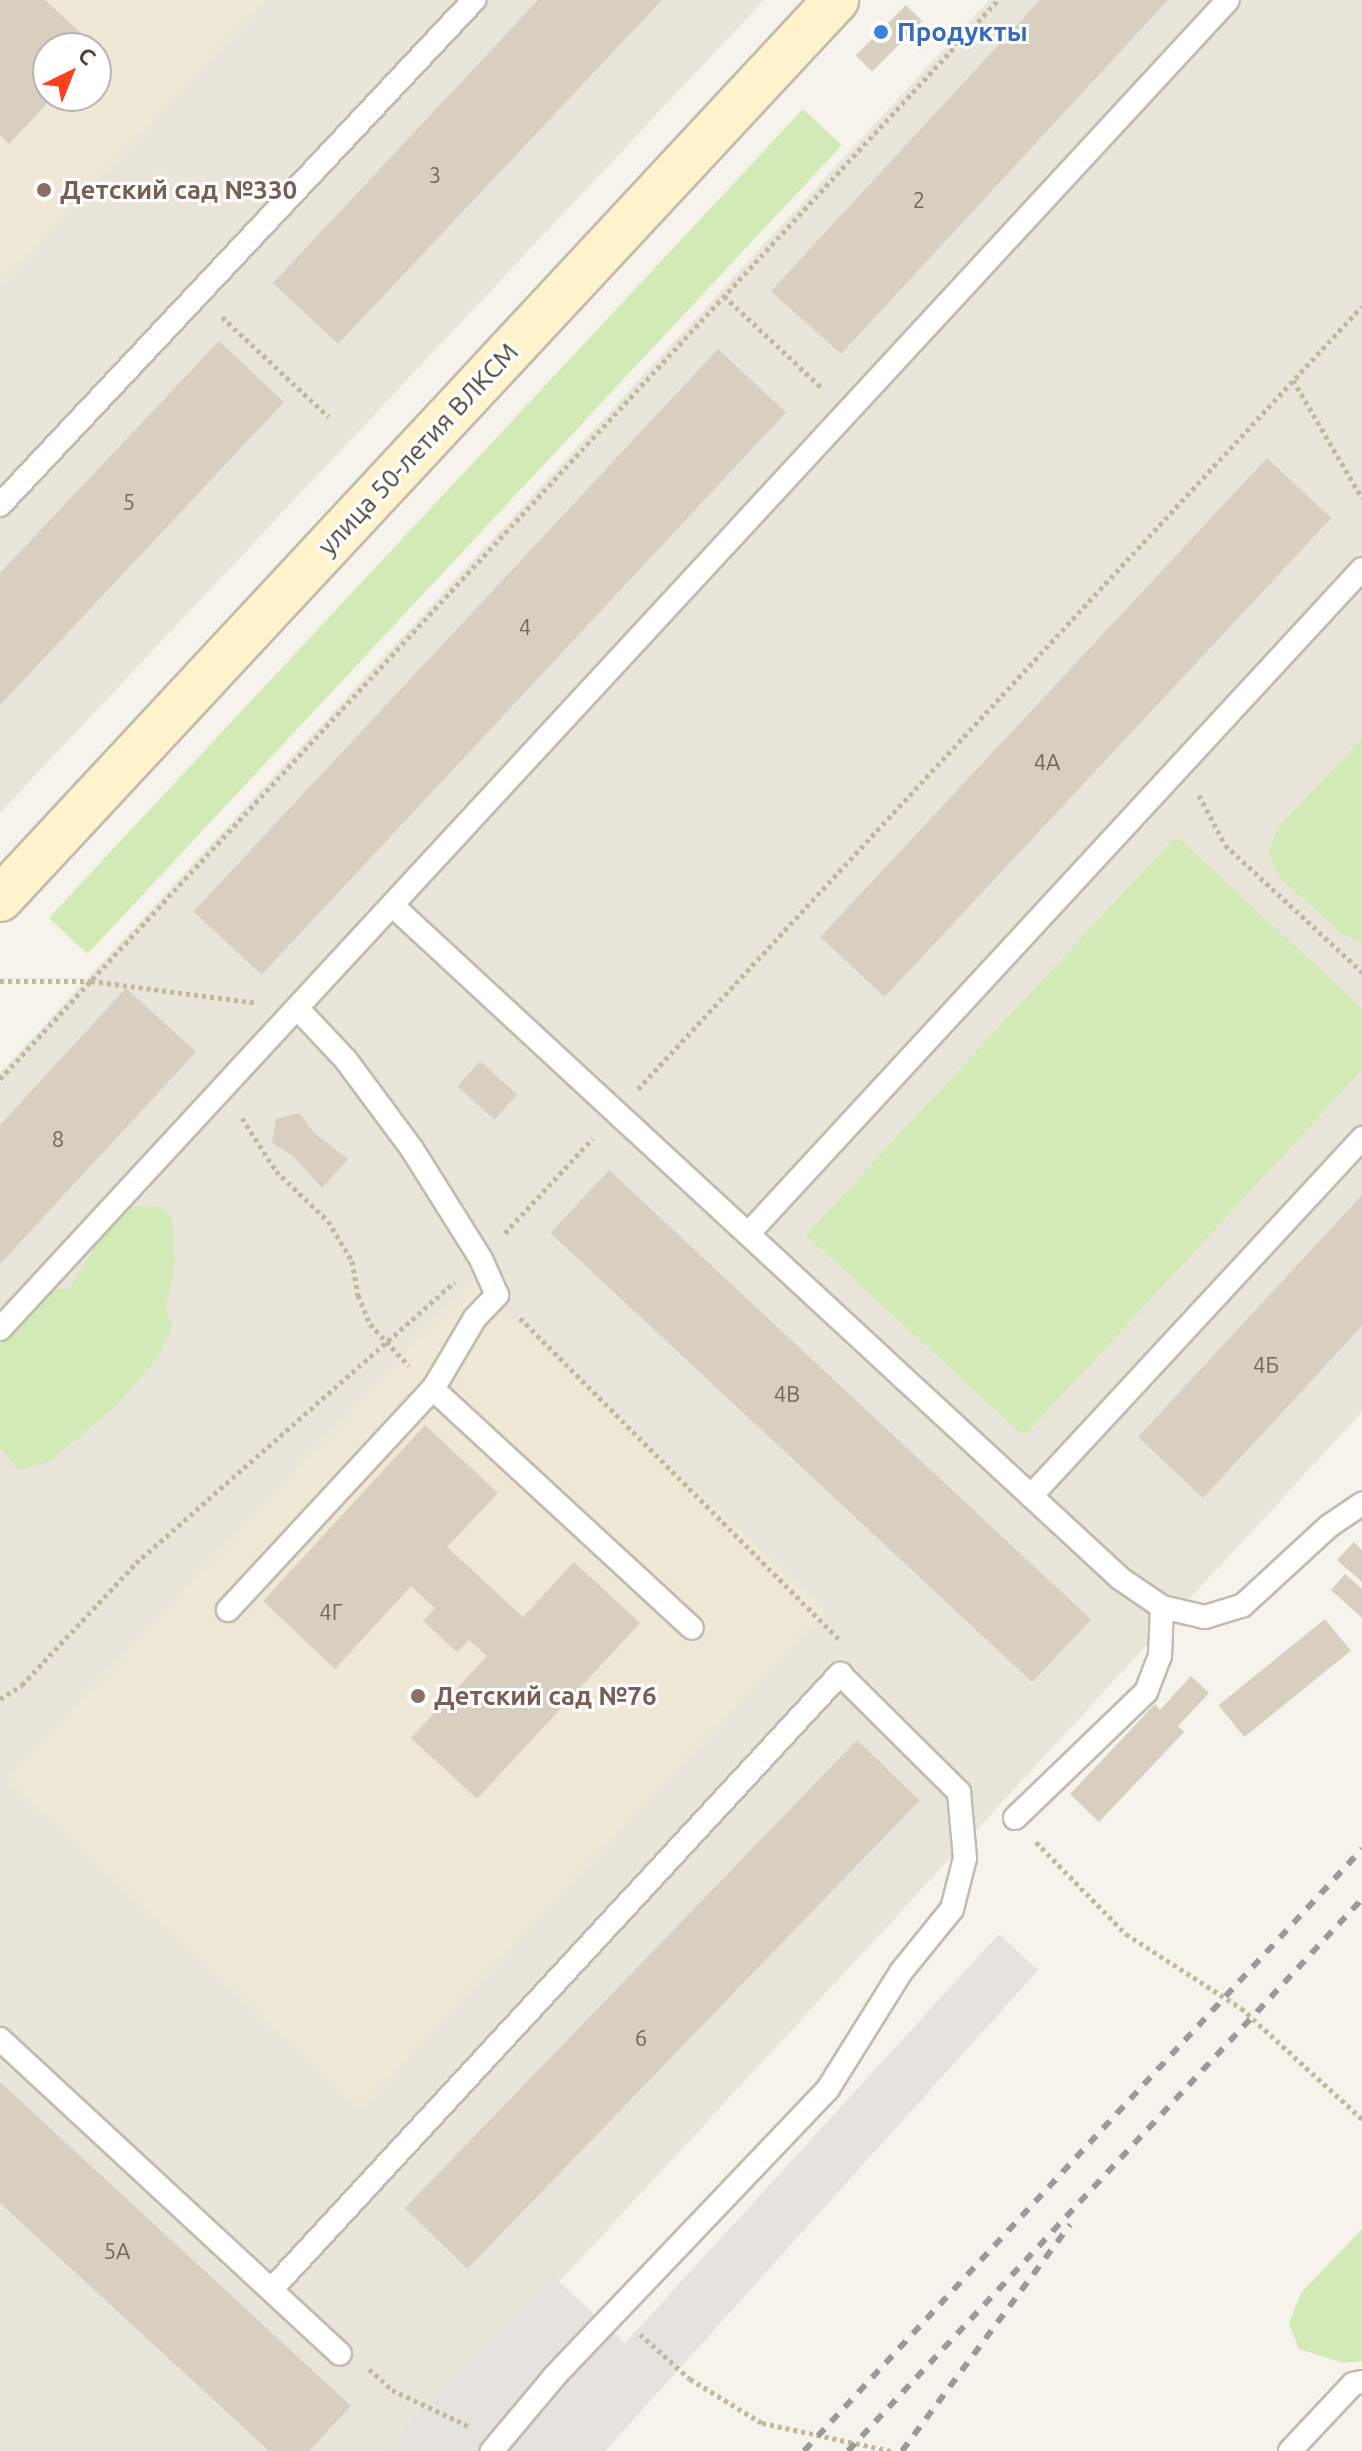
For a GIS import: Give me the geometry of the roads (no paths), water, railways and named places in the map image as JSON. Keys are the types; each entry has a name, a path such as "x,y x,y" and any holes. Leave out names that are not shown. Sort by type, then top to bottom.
{"main road":[{"name":"улица 50-летия ВЛКСМ","path":"0,899 836,0"}],"lane":[{"path":"0,505 474,0"},
{"path":"0,1329 1228,0"},
{"path":"748,1234 1362,569"},
{"path":"392,905 1121,1579 1162,1607 1205,1617 1242,1606 1329,1526 1362,1504"},
{"path":"228,1610 433,1389 475,1318 497,1295 481,1259 346,1060 297,1008"},
{"path":"1031,1496 1362,1138"},
{"path":"433,1389 692,1628"},
{"path":"1015,1818 1146,1692 1160,1656 1162,1607"},
{"path":"271,2290 840,1674 959,1792 965,1858 952,1909 901,1972 828,2089 616,2312 496,2446"},
{"path":"0,2039 340,2354"},
{"path":"1290,2451 1353,2384 1362,2382"}],"railway":[{"path":"804,2451 1362,1849"},
{"path":"848,2451 1362,1899"},
{"path":"902,2451 1070,2225"}],"place":[{"name":"Продукты","path":"881,32"},
{"name":"Детский сад №330","path":"44,190"},
{"name":"Детский сад №76","path":"418,1696"}]}
